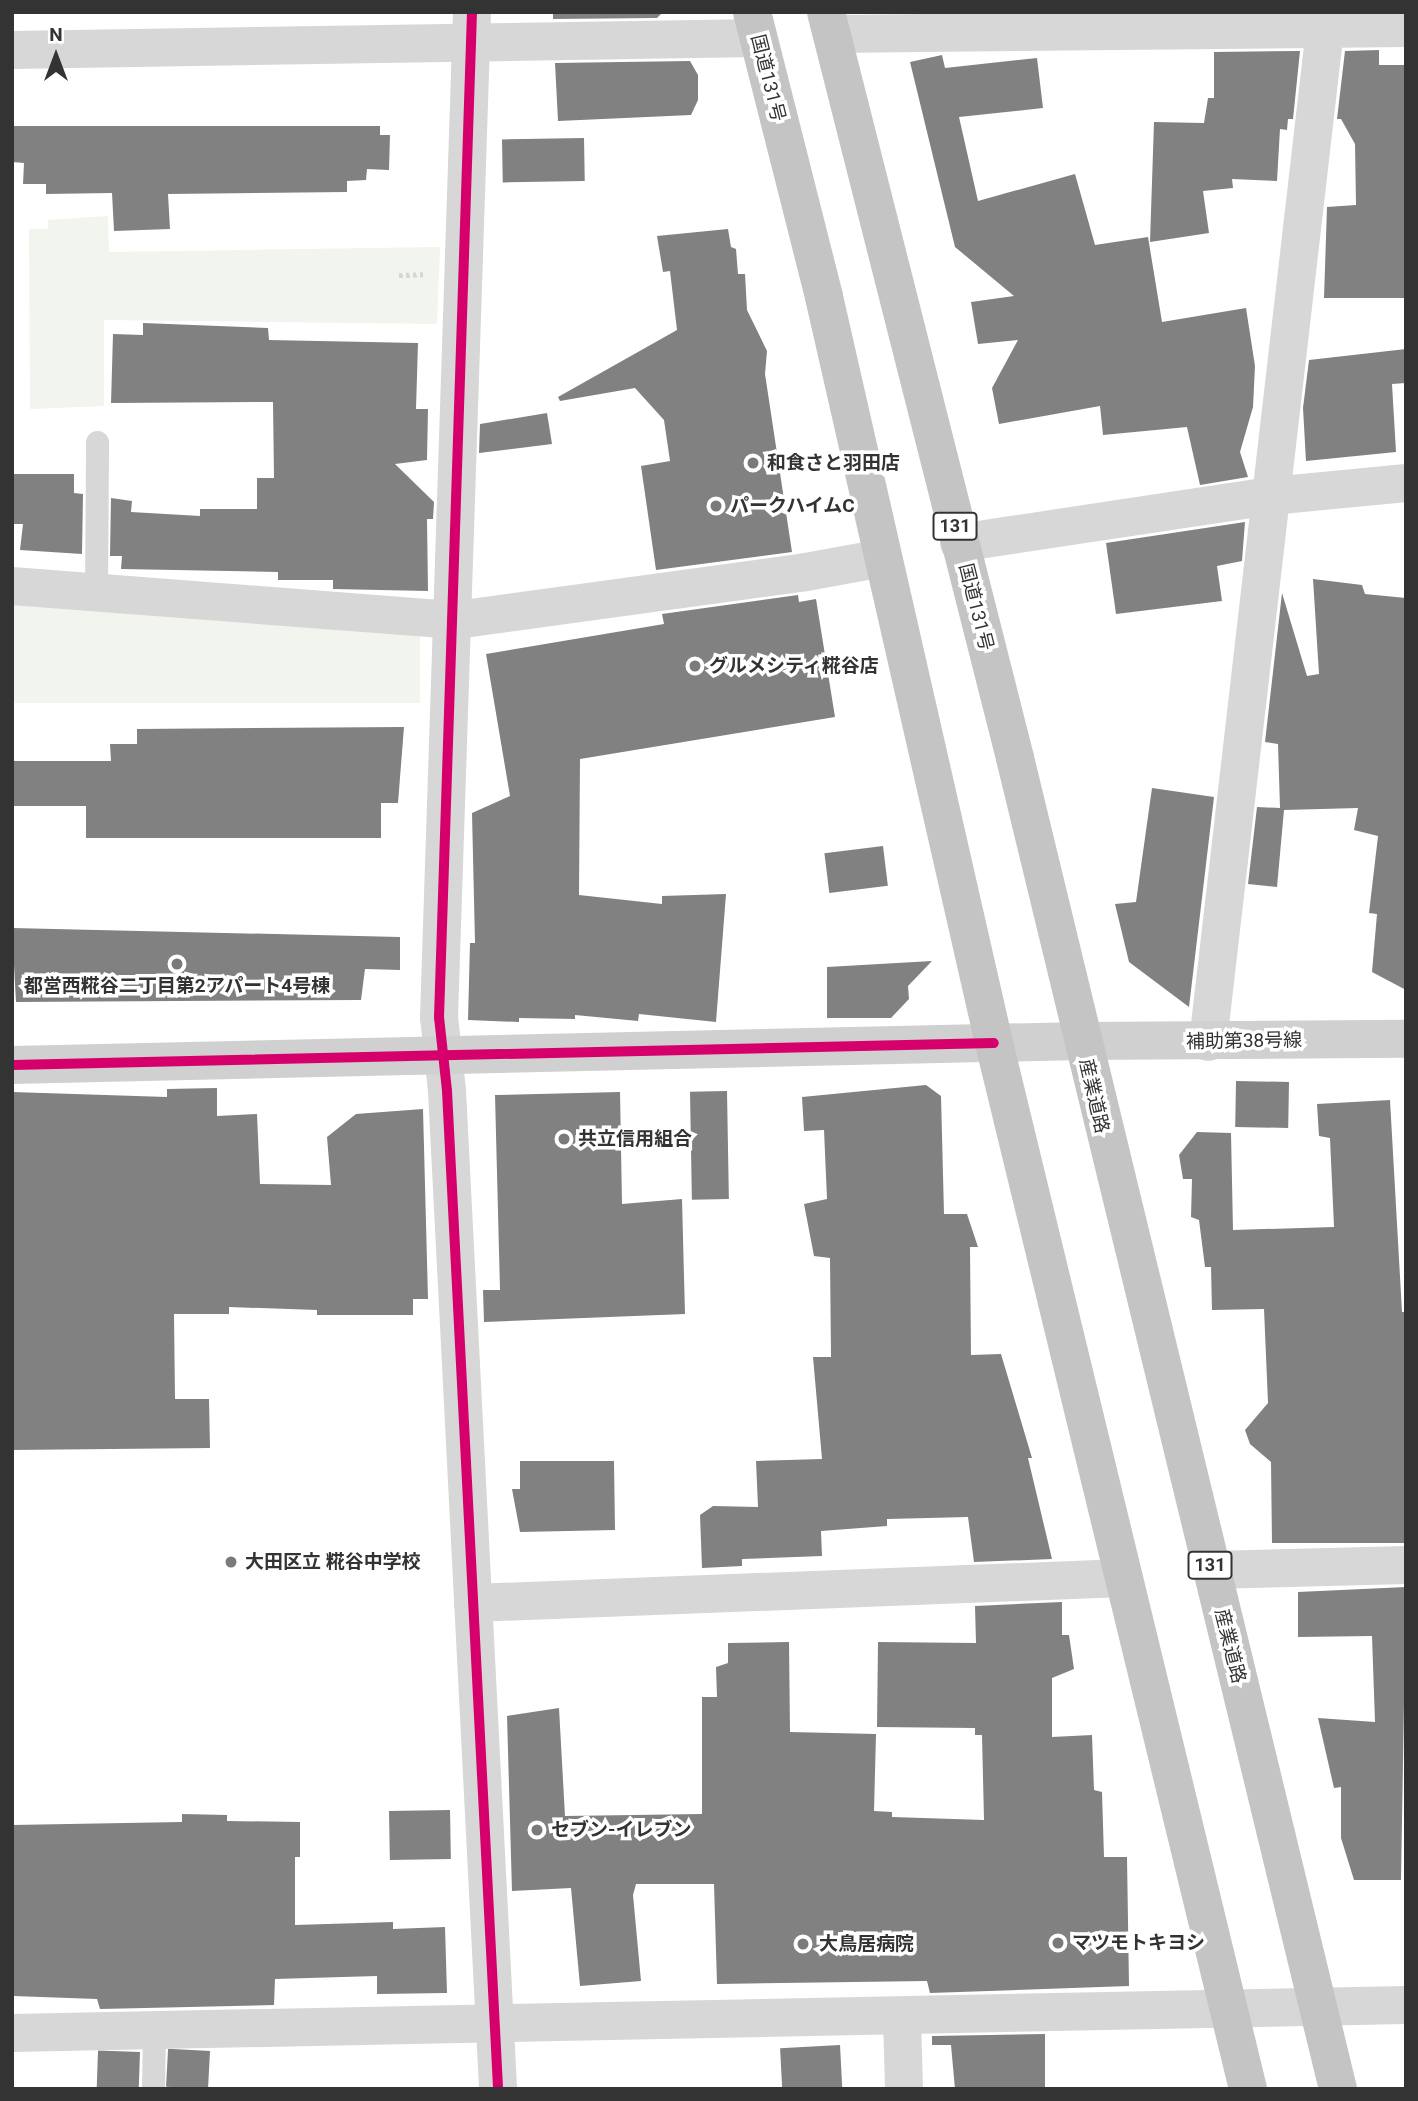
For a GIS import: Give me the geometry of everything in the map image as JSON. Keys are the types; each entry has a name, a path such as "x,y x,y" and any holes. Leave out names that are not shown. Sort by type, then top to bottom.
{"highway":[{"name":"国道131号","path":"829,23 960,543 1081,1041"},
{"name":"国道131号","path":"755,25 883,558 994,1043"},
{"name":"産業道路","path":"1081,1041 1338,2089"},
{"path":"994,1043 1248,2089"}],"street":[{"path":"1208,1042 1326,21"},
{"path":"829,23 1326,21 1406,28"},
{"path":"12,50 472,29 755,25"},
{"path":"472,29 456,620 439,1017 498,2089"},
{"path":"960,543 1271,496 1406,483"},
{"path":"12,586 456,620 883,558"},
{"name":"補助第38号線","path":"12,1065 1081,1041 1406,1039"},
{"path":"1211,1570 1406,1565"},
{"path":"473,1604 1124,1578"},
{"path":"12,2033 1406,2006"},
{"path":"902,2017 904,2089"}],"lane":[{"path":"96,593 97,442"},
{"path":"153,2089 154,2031"}],"shaded area":[{"path":"108,216 109,252 440,247 437,324 104,320 104,406 30,409 29,229 48,229 48,220"},
{"path":"12,596 420,625 420,703 12,703"}],"building":[{"path":"553,12 663,12 657,18 553,19"},
{"path":"1379,50 1379,65 1406,65 1406,298 1324,298 1327,207 1356,205 1355,144 1341,119 1337,119 1345,51"},
{"path":"1300,51 1293,119 1288,119 1287,130 1280,129 1277,181 1232,179 1233,188 1203,191 1209,233 1150,242 1154,122 1204,123 1208,98 1214,98 1214,52"},
{"path":"942,55 945,68 1037,58 1043,108 959,117 978,201 1075,174 1095,245 1148,237 1162,322 1246,308 1255,366 1253,407 1240,452 1248,477 1200,485 1187,427 1103,435 1100,406 999,424 992,388 1018,340 978,344 971,302 1014,296 955,247 910,62"},
{"path":"690,61 698,75 698,100 691,115 558,121 555,63"},
{"path":"12,126 380,126 380,135 390,135 389,170 367,169 366,180 347,181 347,192 168,194 170,229 114,231 112,193 46,194 46,184 23,184 24,163 12,162"},
{"path":"584,138 585,181 503,182 502,139"},
{"path":"728,229 731,247 736,249 738,274 745,274 747,310 767,351 765,374 792,552 656,570 641,466 670,461 664,420 635,388 560,401 558,397 677,330 670,271 663,272 657,236"},
{"path":"143,323 268,328 269,340 418,343 416,409 428,409 427,460 395,464 434,502 433,519 427,519 428,591 333,589 333,580 278,580 278,572 121,569 122,556 110,556 111,498 132,501 131,512 200,516 200,509 257,509 257,478 274,478 273,402 111,403 113,334 143,335"},
{"path":"1406,349 1406,383 1392,384 1396,452 1306,461 1303,408 1309,360"},
{"path":"547,413 552,444 479,453 480,424"},
{"path":"12,474 74,474 74,493 83,494 82,554 20,550 23,524 12,524"},
{"path":"1245,522 1242,561 1217,566 1222,601 1116,614 1106,543"},
{"path":"1313,579 1362,585 1365,594 1406,598 1406,990 1372,972 1377,914 1369,913 1378,836 1354,830 1358,808 1284,810 1277,887 1248,884 1257,807 1280,808 1278,744 1265,742 1282,593 1307,676 1319,674"},
{"path":"798,595 799,602 816,599 835,717 580,759 579,895 662,904 662,896 726,894 716,1022 639,1014 638,1021 575,1015 575,1019 519,1018 519,1022 468,1020 470,943 475,943 472,813 510,796 486,654 664,624 662,614"},
{"path":"404,727 398,803 381,803 381,838 86,838 86,806 12,806 12,761 111,761 110,744 137,744 137,729"},
{"path":"1152,788 1214,797 1189,1007 1129,962 1115,904 1136,902"},
{"path":"883,846 888,886 829,893 824,853"},
{"name":"都営西糀谷二丁目第2アパート4号棟","path":"12,928 400,937 400,970 365,969 361,1000 16,1002"},
{"path":"932,961 908,986 909,999 891,1018 827,1018 827,967"},
{"path":"1236,1081 1289,1082 1288,1128 1235,1127"},
{"path":"926,1085 941,1096 944,1214 967,1214 978,1247 970,1247 971,1355 1001,1354 1032,1458 1028,1458 1052,1559 974,1562 968,1517 887,1519 887,1526 821,1531 822,1556 742,1559 742,1566 702,1568 700,1515 713,1506 758,1507 756,1461 822,1459 813,1357 831,1357 830,1258 814,1256 804,1204 827,1199 824,1130 804,1131 802,1097"},
{"path":"217,1088 217,1116 257,1114 260,1184 331,1185 327,1137 356,1114 423,1109 428,1299 413,1299 413,1315 317,1315 317,1310 229,1307 229,1314 174,1314 175,1399 209,1399 210,1448 12,1450 12,1092 167,1097 167,1089"},
{"path":"727,1091 729,1199 692,1200 690,1092"},
{"path":"620,1092 622,1204 682,1199 685,1314 484,1322 483,1290 500,1290 495,1095"},
{"path":"1390,1100 1402,1312 1406,1312 1406,1543 1272,1543 1271,1462 1250,1444 1245,1430 1268,1403 1264,1309 1212,1310 1211,1267 1205,1267 1199,1220 1191,1217 1192,1179 1183,1179 1179,1155 1197,1132 1231,1133 1233,1230 1334,1227 1330,1138 1319,1136 1317,1104"},
{"path":"520,1461 614,1461 615,1530 520,1532 512,1489 520,1489"},
{"path":"1406,1587 1401,1880 1354,1880 1341,1838 1341,1787 1334,1788 1318,1718 1375,1722 1372,1636 1298,1637 1298,1592"},
{"path":"1062,1602 1062,1635 1069,1635 1074,1669 1052,1678 1052,1737 1092,1735 1094,1790 1102,1792 1104,1857 1127,1857 1129,1986 930,1993 927,1981 717,1984 714,1884 636,1884 633,1895 641,1981 580,1986 571,1888 512,1891 507,1716 559,1708 565,1816 702,1814 702,1697 717,1697 716,1667 728,1663 728,1643 789,1642 790,1732 876,1734 874,1811 892,1812 892,1817 984,1820 982,1735 975,1735 975,1728 877,1727 878,1642 976,1643 975,1606"},
{"path":"450,1810 451,1859 390,1860 389,1811"},
{"path":"182,1814 227,1815 227,1821 300,1822 300,1857 295,1857 295,1925 393,1922 393,1929 445,1927 447,1993 377,1994 377,1976 275,1979 274,2005 100,2009 97,1999 13,1996 12,1825 182,1822"},
{"path":"1045,2034 1045,2089 955,2089 951,2045 932,2045 932,2036"},
{"path":"840,2045 842,2089 782,2089 780,2048"},
{"path":"168,2049 210,2051 208,2089 166,2087"},
{"path":"98,2051 140,2052 139,2089 97,2088"}],"cycle path":[{"path":"472,12 439,1017 447,1091 498,2089"},
{"path":"12,1065 994,1043"}],"place":[{"name":"和食さと羽田店","path":"753,463"},
{"name":"パークハイムC","path":"716,506"},
{"name":"グルメシティ糀谷店","path":"695,666"},
{"name":"都営西糀谷二丁目第2アパート4号棟","path":"177,964"},
{"name":"共立信用組合","path":"564,1139"},
{"name":"大田区立 糀谷中学校","path":"231,1562"},
{"name":"セブン-イレブン","path":"537,1830"},
{"name":"マツモトキヨシ","path":"1058,1943"},
{"name":"大鳥居病院","path":"803,1944"}]}
